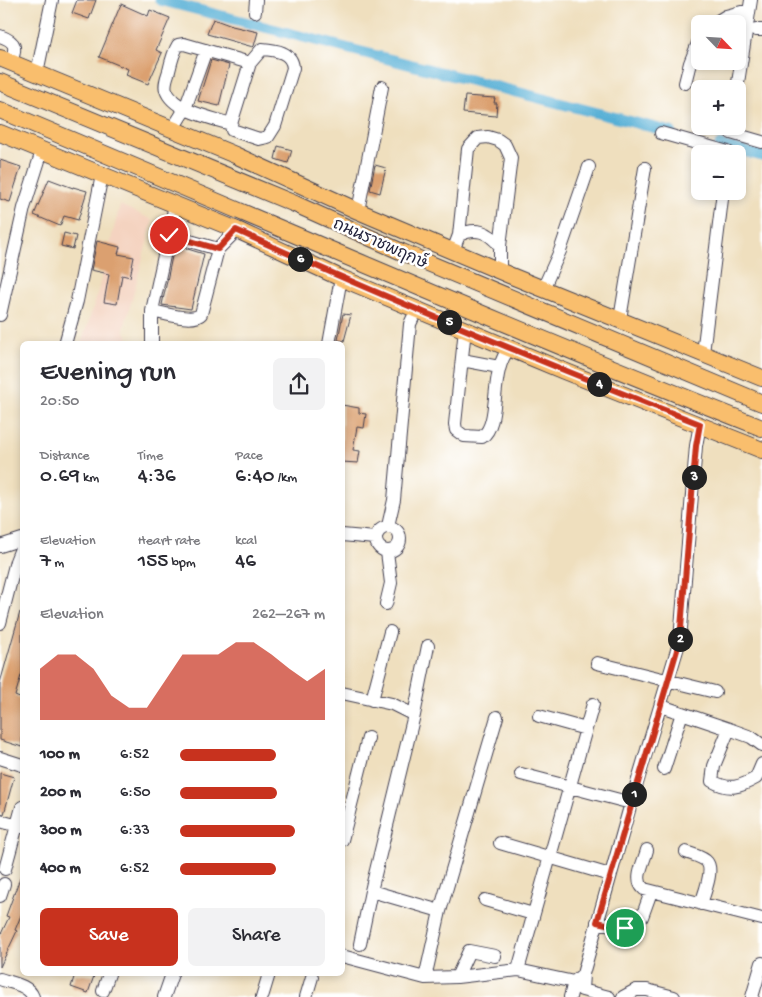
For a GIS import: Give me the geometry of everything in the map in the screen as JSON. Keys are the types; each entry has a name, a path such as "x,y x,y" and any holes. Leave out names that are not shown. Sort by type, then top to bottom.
{"main road":[{"name":"ถนนราชพฤกษ์","path":"6,61 235,155 358,211 504,273 762,378"},
{"name":"ถนนราชพฤกษ์","path":"0,82 295,204 402,252 762,403"},
{"name":"ถนนราชพฤกษ์","path":"0,110 157,175 414,286 762,428"},
{"path":"0,134 236,230 341,278 762,450"},
{"path":"402,252 504,273"},
{"path":"364,287 466,307"}],"street":[{"path":"37,73 52,0"},
{"path":"728,15 750,5"},
{"path":"738,80 750,5"},
{"path":"0,36 12,42 15,50 6,61"},
{"path":"230,124 184,109 171,98 165,84 174,51 178,45 184,44 250,63"},
{"path":"172,130 184,109 206,50"},
{"path":"260,50 286,54 292,61 293,68 275,126 268,137 258,138 242,134 232,130 230,124 250,63 260,50"},
{"path":"685,82 691,60"},
{"path":"358,211 382,87"},
{"path":"235,155 242,134"},
{"path":"661,134 700,145"},
{"path":"742,135 762,142"},
{"path":"454,251 459,235 468,149 478,138 488,137 498,140 505,145 511,158 500,246 504,273"},
{"path":"0,315 24,208 42,151"},
{"path":"543,289 560,251 589,167"},
{"path":"620,319 645,168"},
{"path":"66,341 77,301 102,175"},
{"path":"703,353 722,200"},
{"path":"152,341 152,311 174,205"},
{"path":"152,311 190,318 198,317 201,314 218,249 236,230"},
{"path":"459,235 466,231 483,231 493,237 500,246"},
{"path":"169,235 218,249"},
{"path":"330,341 341,278"},
{"path":"388,526 394,500 410,324 417,309"},
{"path":"465,329 455,424 456,430 464,436 482,437 490,428 499,367 504,354 510,348"},
{"path":"462,360 499,367"},
{"path":"577,988 680,640 696,446 700,424"},
{"path":"388,526 397,530 400,540 396,548 387,552 378,548 375,538 379,530 388,526"},
{"path":"345,535 375,538"},
{"path":"0,546 20,540"},
{"path":"0,623 20,551"},
{"path":"386,604 391,583 387,552"},
{"path":"372,700 390,632"},
{"path":"360,944 414,715 428,646"},
{"path":"597,663 715,692"},
{"path":"345,694 392,704 414,715"},
{"path":"518,970 593,704"},
{"path":"661,706 751,737 762,745"},
{"path":"664,769 682,713"},
{"path":"539,716 586,729"},
{"path":"425,978 440,911 496,717"},
{"path":"729,729 714,766 712,781 720,786 739,787 756,778 762,764"},
{"path":"345,828 368,738"},
{"path":"0,758 20,764"},
{"path":"521,774 631,803"},
{"path":"0,821 20,827 5,869"},
{"path":"500,843 610,875"},
{"path":"647,850 638,879 640,886 651,892 762,919"},
{"path":"686,852 706,860 709,864 710,872 701,904"},
{"path":"371,891 440,911"},
{"path":"597,922 625,928 635,927 642,917 651,892"},
{"path":"485,900 533,914"},
{"path":"457,977 469,951 495,956"},
{"path":"345,957 425,978 457,977 518,970 609,997"},
{"path":"752,997 762,963"},
{"path":"103,991 108,976"},
{"path":"164,997 171,976"},
{"path":"262,997 268,976"},
{"path":"306,997 312,977"},
{"path":"0,979 25,988 32,993 33,997"},
{"path":"623,997 636,990 648,990 674,997"}],"shaded area":[{"path":"120,205 153,220 124,329 130,341 82,341 95,302"}],"building":[{"path":"77,0 96,0 89,19 72,13"},
{"path":"121,4 148,16 150,10 170,18 156,50 162,53 148,84 126,75 128,69 99,57"},
{"path":"213,19 258,32 254,46 207,34"},
{"path":"211,60 229,65 219,106 198,101"},
{"path":"465,96 495,98 494,103 497,103 496,116 463,113"},
{"path":"278,146 292,150 288,163 275,159"},
{"path":"0,160 21,167 10,202 0,199"},
{"path":"375,165 386,168 380,193 370,190"},
{"path":"49,179 87,191 78,220 64,216 60,226 34,215"},
{"path":"64,233 76,236 73,249 61,246"},
{"path":"97,241 120,247 118,254 134,257 130,277 122,275 117,304 104,302 109,274 91,270"},
{"path":"174,247 181,247 204,254 191,309 162,305"},
{"path":"343,314 351,315 344,341 338,340"},
{"path":"345,406 359,408 359,413 366,414 364,428 357,427 353,450 360,451 358,463 345,462"},
{"path":"20,612 20,679 15,696 20,698 20,746 0,740 0,683"},
{"path":"0,773 14,777 4,814 0,813"},
{"path":"20,878 20,918 15,930 17,931 0,967 0,936 9,917 6,916"},
{"path":"74,976 94,976 88,993 71,987"}],"waterway":[{"path":"160,0 671,132"},
{"path":"746,152 762,156"}],"route":[{"path":"169,235 218,249 236,230 341,278 564,371 700,424 696,446 680,640 597,922 625,928"}]}
